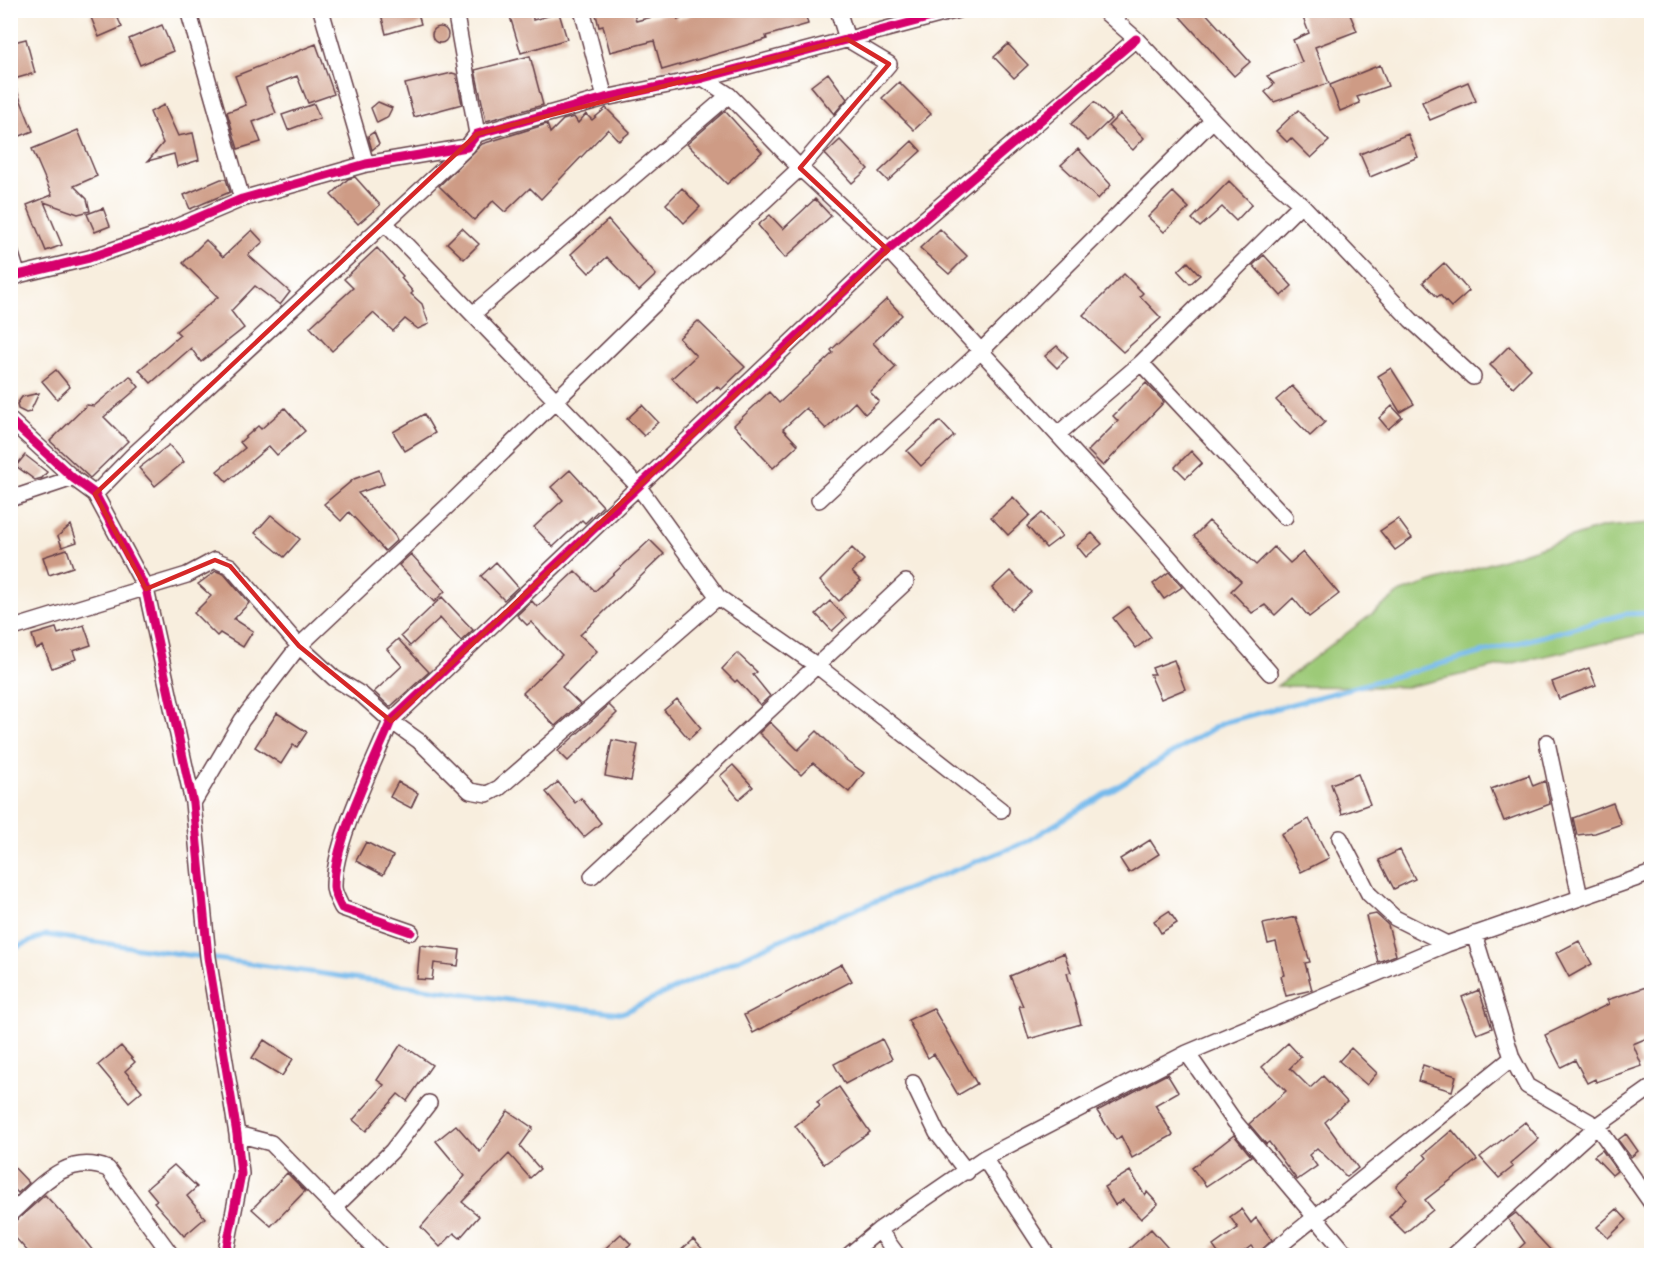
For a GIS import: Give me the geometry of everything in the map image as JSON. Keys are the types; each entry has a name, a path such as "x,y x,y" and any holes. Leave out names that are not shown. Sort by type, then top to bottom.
{"street":[{"path":"188,10 242,199"},
{"path":"321,10 366,164"},
{"path":"455,10 477,134"},
{"path":"582,10 605,98"},
{"path":"193,803 242,720 299,646 454,500 674,285 800,168 889,64 847,39 838,10"},
{"path":"95,494 151,439 386,224 467,147 477,134 605,98 703,78 958,10"},
{"path":"1103,10 1136,39 1255,164 1301,204 1412,320 1473,377"},
{"path":"411,932 342,908 334,888 340,854 354,807 391,721 888,250 1136,39"},
{"path":"703,78 729,95 800,168 888,250 1058,434 1270,673"},
{"path":"474,314 729,95"},
{"path":"819,500 981,351 1213,120"},
{"path":"10,251 14,277 89,258 162,233 242,199 366,164 467,147"},
{"path":"1058,434 1141,363 1301,204"},
{"path":"386,224 557,399 638,486 718,597 816,665 1001,810"},
{"path":"1141,363 1285,517"},
{"path":"10,420 73,478 95,494 146,589 193,803 208,957 237,1134 241,1174 225,1256"},
{"path":"10,499 73,478"},
{"path":"10,629 187,576 215,560 230,566 299,646 334,678 362,695 418,741 470,791 487,794 499,788 718,597"},
{"path":"592,876 906,582"},
{"path":"1547,742 1580,897"},
{"path":"1340,838 1370,894 1395,918 1447,944"},
{"path":"848,1256 879,1230 967,1172 984,1158 1187,1053 1447,944 1652,873"},
{"path":"1474,934 1512,1058 1527,1086 1597,1126 1652,1204"},
{"path":"1187,1053 1235,1122 1316,1215 1348,1256"},
{"path":"1267,1256 1512,1058"},
{"path":"913,1083 937,1133 967,1172"},
{"path":"1452,1256 1597,1126 1652,1087"},
{"path":"335,1207 392,1151 429,1103"},
{"path":"237,1134 271,1143 382,1256"},
{"path":"984,1158 1048,1256"},
{"path":"10,1214 48,1180 73,1166 92,1162 108,1169 171,1256"},
{"path":"879,1230 898,1256"}],"highlighted area":[{"path":"847,39 889,64 800,168 888,250 391,721 299,646 230,566 215,560 146,589 95,494 477,134"}],"green space":[{"path":"1651,523 1651,635 1642,634 1407,687 1277,686 1401,592 1603,527"}],"building":[{"path":"101,10 114,10 122,27 99,37 90,15"},
{"path":"380,10 417,10 421,24 386,34"},
{"path":"508,10 532,10 533,20 559,13 567,39 521,53"},
{"path":"595,10 633,10 636,21 675,11 678,20 701,10 804,10 808,24 766,36 767,39 662,70 654,41 610,52 603,26 599,27"},
{"path":"1174,10 1203,10 1250,62 1234,76"},
{"path":"1300,10 1348,10 1357,31 1315,47 1329,83 1274,102 1265,92 1274,84 1267,76 1302,62 1293,40 1309,33"},
{"path":"162,25 173,51 140,65 129,39"},
{"path":"440,27 448,35 440,43 432,35"},
{"path":"26,39 35,73 14,79 10,67 10,43"},
{"path":"316,44 334,94 308,103 297,76 266,88 276,113 253,122 261,142 238,149 227,112 246,105 235,76"},
{"path":"1008,44 1028,65 1014,78 994,57"},
{"path":"530,56 543,105 486,121 475,70"},
{"path":"1380,65 1388,86 1357,97 1360,103 1340,111 1330,85"},
{"path":"828,73 847,99 834,114 811,86"},
{"path":"456,74 462,104 414,117 405,84"},
{"path":"10,77 33,131 10,140"},
{"path":"899,82 931,114 914,130 882,98"},
{"path":"1468,82 1476,101 1430,120 1422,102"},
{"path":"378,102 392,108 387,118 377,123 371,108"},
{"path":"1094,102 1111,119 1088,141 1071,124"},
{"path":"314,104 320,118 288,130 282,115"},
{"path":"164,105 178,136 193,133 199,160 177,167 174,154 148,161 163,143 150,112"},
{"path":"606,108 630,132 619,141 608,129 541,199 530,188 505,212 493,201 474,220 439,186 482,144 547,124 550,133 563,120 574,117 578,123 586,114 592,120"},
{"path":"1298,110 1329,141 1311,158 1291,138 1287,142 1276,131"},
{"path":"725,111 762,152 727,184 687,144"},
{"path":"1120,114 1144,138 1133,150 1108,126"},
{"path":"78,130 97,176 74,186 87,199 90,211 78,214 44,202 62,245 46,251 27,205 52,195 32,149"},
{"path":"374,132 379,144 372,150 368,136"},
{"path":"1408,134 1418,157 1370,177 1360,154"},
{"path":"840,140 868,169 852,183 825,154"},
{"path":"912,141 921,151 888,181 879,172"},
{"path":"1078,149 1111,185 1098,199 1061,165"},
{"path":"355,177 380,205 358,224 331,195 348,179"},
{"path":"226,179 230,192 190,209 184,195"},
{"path":"1229,181 1252,204 1236,221 1222,207 1200,227 1192,219"},
{"path":"682,188 700,207 684,223 666,204"},
{"path":"1173,192 1189,208 1164,232 1148,217"},
{"path":"815,199 831,216 785,258 758,225 770,215 783,229"},
{"path":"103,208 110,226 95,232 87,214"},
{"path":"608,220 656,275 639,291 607,257 589,273 571,254"},
{"path":"462,228 479,244 464,259 447,243"},
{"path":"940,229 967,256 949,274 920,248"},
{"path":"252,230 263,242 248,255 290,292 280,305 255,286 231,311 244,328 201,362 191,348 151,383 139,370 180,335 176,331 218,297 183,263 206,240 223,257"},
{"path":"377,248 403,276 401,278 413,292 411,294 422,304 429,324 418,329 405,319 393,331 373,313 332,351 310,327 353,288 344,279"},
{"path":"1264,255 1292,286 1281,296 1253,265"},
{"path":"1188,262 1200,275 1190,284 1178,271"},
{"path":"1444,263 1469,291 1451,307 1440,295 1437,297 1423,282"},
{"path":"1124,274 1143,293 1140,296 1161,318 1123,352 1083,315"},
{"path":"887,299 902,315 873,343 896,367 870,392 879,401 865,414 855,402 826,429 806,408 783,429 798,445 773,468 734,425 769,392 779,403 833,353 831,350"},
{"path":"698,321 745,367 721,390 717,386 697,405 672,378 696,356 679,338"},
{"path":"1057,346 1068,357 1057,368 1045,356"},
{"path":"1509,346 1531,369 1513,387 1490,365"},
{"path":"1391,368 1414,404 1400,412 1378,376"},
{"path":"56,370 70,387 57,399 42,381"},
{"path":"130,376 139,387 104,417 128,441 90,478 50,441 87,405 94,406"},
{"path":"1146,383 1164,402 1103,466 1088,451 1118,421 1113,416"},
{"path":"1292,386 1325,422 1310,436 1276,400"},
{"path":"39,393 30,412 26,413 18,409 17,404 22,397"},
{"path":"642,405 658,422 644,436 627,419"},
{"path":"1392,406 1402,417 1388,429 1379,418"},
{"path":"285,408 305,431 277,455 269,446 227,482 217,471 245,448 240,442 258,426 261,429"},
{"path":"424,414 435,433 405,451 393,432"},
{"path":"940,421 954,436 921,466 907,451"},
{"path":"169,445 184,462 155,486 139,468"},
{"path":"1191,451 1202,463 1186,478 1175,467"},
{"path":"25,455 47,472 42,478 35,480 16,466"},
{"path":"379,470 384,484 358,493 397,540 385,551 349,512 341,521 324,504 354,479"},
{"path":"570,470 603,506 585,523 582,520 553,547 534,527 563,500 551,487"},
{"path":"1013,497 1030,515 1008,535 991,517"},
{"path":"1042,513 1062,536 1046,548 1027,526"},
{"path":"271,515 300,539 284,557 255,533"},
{"path":"1398,519 1412,538 1395,550 1380,531"},
{"path":"1209,521 1256,565 1274,547 1290,563 1303,552 1339,594 1309,617 1293,598 1275,615 1265,605 1252,613 1231,591 1241,581 1194,536"},
{"path":"71,525 77,542 62,547 58,536"},
{"path":"1092,533 1102,544 1086,557 1077,546"},
{"path":"650,540 664,554 580,635 597,651 562,687 580,704 555,726 523,693 562,655 531,622 527,625 517,615 532,601 537,607 575,571 595,591"},
{"path":"852,548 864,560 852,572 861,581 839,601 820,581"},
{"path":"67,549 73,567 49,575 43,557"},
{"path":"411,554 445,591 434,602 399,565"},
{"path":"496,562 518,587 504,600 481,576"},
{"path":"216,571 224,574 249,603 234,619 253,631 243,647 220,633 217,636 194,613 211,596 198,584"},
{"path":"1010,571 1031,592 1012,610 992,588"},
{"path":"1169,572 1182,587 1164,599 1153,584"},
{"path":"442,597 473,630 461,641 440,618 410,646 401,636"},
{"path":"830,601 846,618 832,631 816,614"},
{"path":"1128,607 1151,637 1136,648 1113,618"},
{"path":"84,625 91,645 73,651 76,659 52,668 43,646 36,649 32,635 56,628 58,634"},
{"path":"398,639 429,672 390,707 374,692 402,666 387,649"},
{"path":"737,653 757,672 753,675 770,696 760,705 737,680 735,682 722,669"},
{"path":"1174,660 1185,689 1161,699 1150,674 1155,674 1152,668"},
{"path":"1589,668 1596,685 1559,699 1552,682"},
{"path":"677,699 701,728 689,739 664,710"},
{"path":"609,705 617,713 568,761 558,751"},
{"path":"277,713 307,732 297,747 293,745 281,764 255,747"},
{"path":"770,722 798,750 817,731 846,760 864,773 849,792 813,763 801,775 759,733"},
{"path":"612,740 638,745 631,781 605,776"},
{"path":"733,765 753,787 739,799 720,776"},
{"path":"1358,774 1370,804 1342,814 1331,784"},
{"path":"1529,775 1533,786 1545,781 1550,804 1504,821 1491,789"},
{"path":"398,782 418,793 411,808 390,797"},
{"path":"558,782 575,803 581,798 601,823 584,837 546,792"},
{"path":"1613,803 1621,824 1595,833 1577,835 1573,818"},
{"path":"1309,819 1329,858 1301,872 1281,834"},
{"path":"1150,840 1159,854 1129,873 1120,859"},
{"path":"366,842 393,856 383,875 356,861"},
{"path":"1400,850 1415,879 1394,889 1379,860"},
{"path":"1169,911 1177,923 1161,933 1154,921"},
{"path":"1376,914 1388,925 1396,955 1378,962 1366,916"},
{"path":"1296,917 1310,962 1305,963 1312,990 1286,996 1281,976 1284,975 1276,942 1268,944 1263,924"},
{"path":"1579,941 1592,964 1569,977 1556,953"},
{"path":"420,945 460,950 458,966 434,963 432,980 417,979"},
{"path":"1064,953 1071,972 1067,973 1081,1024 1029,1039 1019,1006 1023,1006 1010,976"},
{"path":"842,964 852,981 753,1033 744,1015"},
{"path":"1652,985 1652,1036 1633,1044 1642,1066 1587,1083 1575,1060 1561,1067 1545,1035 1609,1004 1607,1000"},
{"path":"1479,990 1492,1028 1477,1034 1462,997"},
{"path":"933,1008 977,1084 958,1095 934,1054 928,1058 908,1020"},
{"path":"882,1039 892,1059 845,1084 834,1064"},
{"path":"264,1040 293,1059 282,1076 252,1058"},
{"path":"1288,1043 1301,1057 1290,1068 1310,1088 1323,1076 1347,1102 1325,1122 1358,1168 1347,1177 1317,1148 1309,1155 1317,1166 1297,1180 1269,1142 1266,1144 1249,1124 1286,1091 1262,1067"},
{"path":"401,1044 432,1065 407,1101 398,1094 366,1131 353,1120 384,1085 377,1080"},
{"path":"121,1046 135,1062 125,1071 142,1091 129,1102 98,1065"},
{"path":"1351,1048 1377,1073 1367,1085 1339,1061"},
{"path":"1423,1065 1456,1076 1452,1091 1418,1081"},
{"path":"1167,1074 1178,1092 1155,1105 1173,1135 1132,1158 1121,1136 1116,1140 1097,1111"},
{"path":"839,1087 870,1132 824,1164 795,1126 820,1106 817,1102"},
{"path":"508,1111 533,1128 520,1146 540,1169 530,1178 509,1154 462,1202 479,1216 460,1238 454,1233 440,1247 421,1227 465,1176 436,1141 456,1125 480,1152"},
{"path":"1525,1122 1539,1139 1510,1164 1513,1167 1499,1178 1480,1157"},
{"path":"1452,1130 1477,1160 1425,1200 1433,1210 1405,1233 1389,1217 1406,1198 1396,1186 1427,1158 1424,1154"},
{"path":"1626,1134 1638,1151 1631,1157 1618,1140"},
{"path":"1234,1135 1251,1156 1206,1186 1192,1168"},
{"path":"1602,1150 1617,1171 1612,1175 1594,1156"},
{"path":"10,1163 29,1183 18,1193 10,1185"},
{"path":"174,1165 197,1187 187,1196 205,1218 184,1236 154,1202 157,1200 147,1188"},
{"path":"1130,1171 1145,1195 1147,1192 1158,1204 1141,1219 1123,1200 1115,1205 1104,1187"},
{"path":"287,1173 305,1191 271,1226 252,1209"},
{"path":"45,1195 97,1256 32,1256 10,1232 10,1226"},
{"path":"1241,1209 1251,1223 1256,1218 1272,1240 1258,1254 1251,1246 1238,1256 1220,1256 1213,1246 1238,1228 1230,1217"},
{"path":"1617,1209 1627,1220 1608,1238 1597,1227"},
{"path":"1516,1213 1556,1256 1511,1256 1525,1243 1508,1219"},
{"path":"1151,1229 1175,1256 1121,1256"},
{"path":"621,1234 631,1244 627,1247 634,1256 597,1256"},
{"path":"693,1239 709,1256 675,1256"}],"waterway":[{"path":"10,950 46,935 509,1000 622,1013 793,934 1026,842 1222,723 1625,614 1652,613"}],"cycle path":[{"path":"10,277 89,258 162,233 242,199 366,164 467,147 477,134 605,98 703,78 958,10"},
{"path":"411,932 342,908 334,889 335,869 347,826 391,721 888,250 1136,39"},
{"path":"10,420 73,478 95,494 146,589 193,803 208,957 237,1134 241,1174 225,1256"}]}
